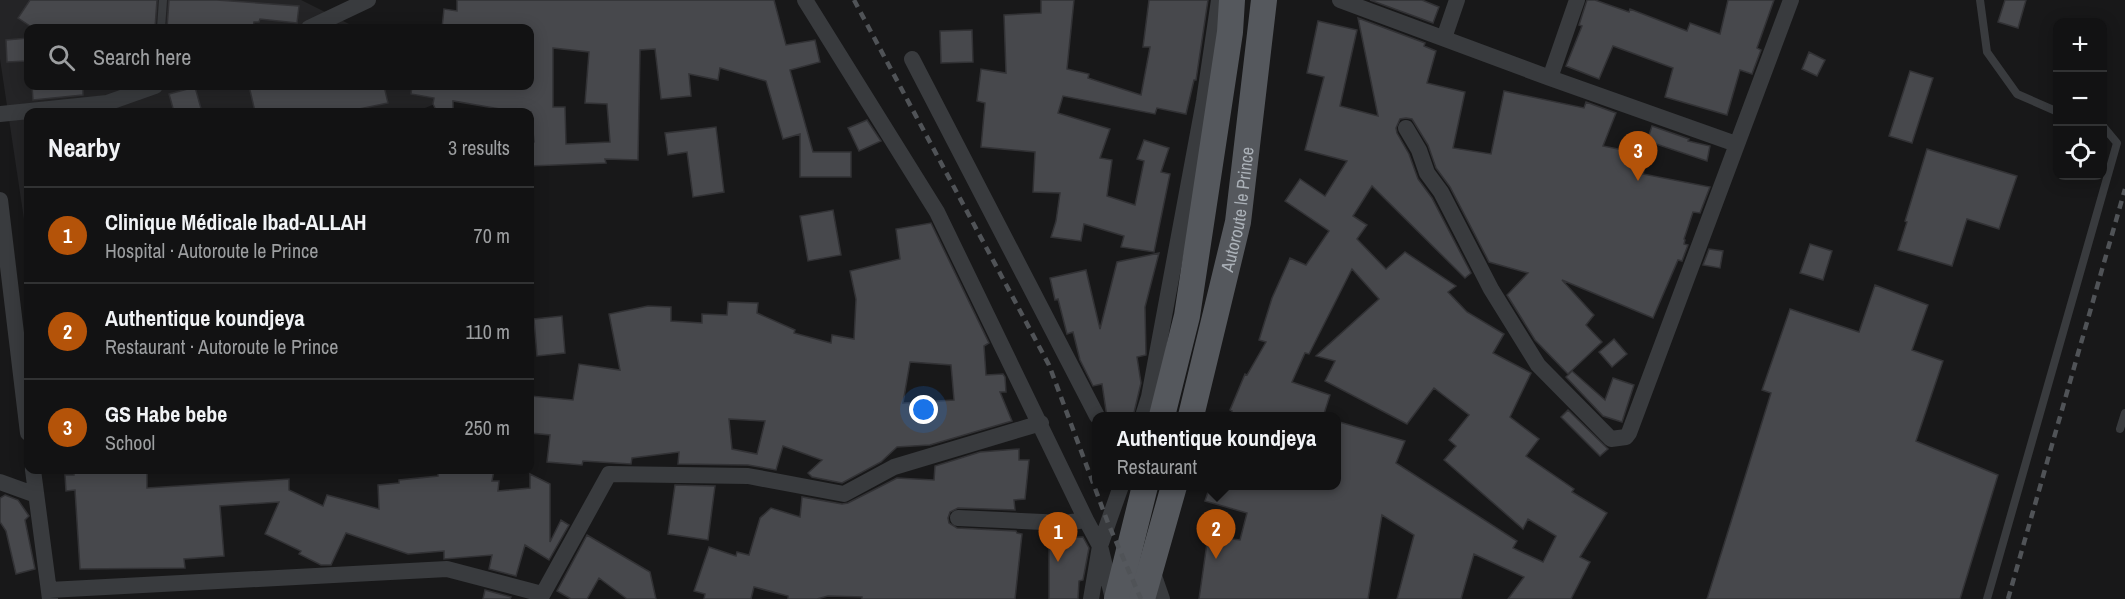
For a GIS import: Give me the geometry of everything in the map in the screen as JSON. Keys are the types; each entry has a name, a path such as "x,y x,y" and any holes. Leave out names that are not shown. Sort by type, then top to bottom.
{"main road":[{"name":"Autoroute le Prince","path":"1163,412 1187,316 1233,0"},
{"name":"Autoroute le Prince","path":"1192,412 1238,222 1264,0"},
{"path":"1115,599 1143,490"},
{"path":"1142,599 1173,490"}],"street":[{"path":"317,24 368,0"},
{"path":"805,0 937,212 1100,546 1115,599"},
{"path":"1144,412 1204,101 1219,0"},
{"path":"1340,0 1736,144"},
{"path":"1444,38 1457,0"},
{"path":"1550,78 1578,0"},
{"path":"1407,128 1419,150 1427,173 1440,192 1491,289 1538,365 1611,439 1626,437 1791,0"},
{"path":"912,59 1094,412"},
{"path":"58,108 106,103 143,90"},
{"path":"0,114 24,112"},
{"path":"0,200 24,349"},
{"path":"33,474 50,595 447,569 541,596 609,474 748,476 844,494 894,467 1041,423"},
{"path":"0,482 36,495"},
{"path":"1091,599 1100,546 1120,490"},
{"path":"958,518 1064,523 1086,520"},
{"path":"1152,570 1162,599"}],"lane":[{"path":"161,24 163,0"},
{"path":"1980,0 1987,52 2017,94 2053,109"},
{"path":"1987,599 2117,143 2104,126"},
{"path":"2120,429 2125,412"}],"shaded area":[{"path":"0,0 301,0 349,24 24,24 24,90 470,90 425,108 24,108 24,219 0,59"}],"building":[{"path":"30,0 157,0 155,24 27,24 18,18"},
{"path":"169,0 217,0 299,6 297,23 260,19 254,24 167,24"},
{"path":"457,0 774,0 786,45 815,40 820,62 790,70 813,152 851,152 851,177 800,177 800,134 783,139 766,81 720,68 718,80 689,74 691,96 661,99 655,49 640,50 638,160 605,159 606,163 534,166 534,108 494,108 453,101 453,108 435,108 434,98 411,94 412,90 534,90 534,24 442,24 444,9 457,11","holes":["553,48 589,52 585,103 607,104 610,142 566,144 565,107 553,107"]},
{"path":"1041,0 1074,0 1067,69 1089,74 1088,78 1141,95 1150,47 1143,47 1149,0 1208,0 1196,80 1194,80 1186,114 1157,108 1155,114 1063,96 1058,113 1110,129 1100,158 1112,160 1107,196 1135,205 1144,161 1137,159 1144,140 1169,148 1161,172 1170,174 1154,252 1121,247 1124,236 1084,224 1081,241 1051,237 1060,193 1033,192 1035,152 981,147 985,103 977,101 981,69 1006,73 1004,15 1041,13"},
{"path":"1370,0 1422,0 1439,7 1433,23"},
{"path":"1587,0 1595,0 1629,12 1630,9 1687,31 1690,23 1720,34 1728,0 1774,0 1757,48 1761,50 1752,74 1740,70 1727,115 1665,97 1673,68 1613,46 1599,79 1566,66 1582,26 1579,25"},
{"path":"2005,0 2026,0 2018,28 1998,22"},
{"path":"1358,18 1425,43 1424,46 1436,51 1427,83 1465,92 1453,148 1491,154 1504,91 1584,108 1586,102 1616,113 1603,146 1648,155 1643,174 1710,187 1700,213 1693,212 1684,239 1684,244 1688,245 1682,261 1678,260 1653,318 1562,280 1594,315 1586,325 1602,342 1568,374 1535,340 1507,295 1528,273 1489,262 1450,187 1436,168 1428,145 1412,119 1400,119 1396,128 1397,133 1409,154 1418,179 1432,198 1471,273 1465,278 1372,186 1353,216 1367,225 1357,239 1386,269 1405,252 1456,286 1448,292 1467,312 1504,334 1493,353 1531,373 1510,417 1539,439 1526,456 1574,489 1572,492 1607,513 1580,557 1590,562 1571,599 1508,599 1524,577 1474,554 1461,599 1397,599 1414,535 1382,515 1368,599 1199,599 1208,536 1240,540 1247,513 1205,501 1209,490 1341,490 1341,422 1405,441 1396,463 1517,541 1513,548 1543,562 1556,536 1528,519 1523,529 1444,460 1456,446 1449,440 1469,415 1434,388 1407,424 1325,381 1335,361 1316,356 1379,299 1352,269 1309,354 1305,353 1292,382 1330,395 1325,412 1232,412 1230,410 1245,374 1247,375 1266,342 1259,340 1272,298 1290,258 1306,265 1329,231 1285,201 1300,179 1325,196 1347,161 1305,150 1324,77 1307,73 1318,21 1357,30 1340,106 1378,116"},
{"path":"972,30 973,62 941,63 940,31"},
{"path":"24,38 24,61 7,62 6,40"},
{"path":"1809,52 1825,60 1817,76 1802,69"},
{"path":"1910,71 1933,78 1912,143 1889,136"},
{"path":"32,90 83,90 83,95 33,100"},
{"path":"196,90 201,108 173,108 169,94"},
{"path":"250,90 385,90 388,103 364,108 254,108"},
{"path":"867,120 881,141 859,151 848,128"},
{"path":"1652,126 1689,139 1688,141 1710,146 1707,161 1647,141"},
{"path":"716,127 724,192 693,197 687,152 668,155 665,133"},
{"path":"1927,149 2017,176 1999,229 1967,219 1952,266 1898,250"},
{"path":"833,210 841,255 808,261 800,216"},
{"path":"931,223 989,343 984,346 986,375 1003,374 1005,377 1006,392 1000,392 1012,421 930,445 897,447 881,462 842,483 812,477 808,473 822,460 783,446 776,470 748,465 678,464 679,452 632,458 631,464 583,461 582,465 547,462 550,435 534,433 534,396 573,400 579,364 620,370 609,314 648,306 671,307 671,321 702,323 702,314 727,315 728,302 758,303 757,313 795,330 794,333 831,343 832,335 854,339 856,299 850,271 900,259 896,229","holes":["910,362 951,365 954,400 903,403","729,419 765,421 757,454 732,449"]},
{"path":"1810,244 1832,251 1823,280 1800,273"},
{"path":"1709,249 1723,251 1720,268 1703,265"},
{"path":"1159,253 1145,307 1146,355 1137,357 1141,383 1134,412 1106,412 1102,384 1093,386 1080,360 1073,332 1067,334 1050,278 1086,270 1100,329 1117,262"},
{"path":"1875,285 1928,305 1912,350 1943,361 1916,441 1998,475 1960,599 1707,599 1771,393 1762,390 1790,309 1859,332"},
{"path":"562,316 565,353 537,356 534,319"},
{"path":"1614,339 1627,354 1612,367 1599,352"},
{"path":"1572,371 1605,400 1613,378 1634,385 1622,422 1603,416 1566,377"},
{"path":"1568,410 1608,449 1600,456 1561,417"},
{"path":"1019,449 1019,460 1029,460 1025,499 1014,500 1015,510 958,508 950,512 948,518 949,523 957,528 1016,531 1022,534 1015,599 862,599 862,597 828,596 817,599 788,599 788,596 754,587 751,599 704,599 705,594 694,591 709,547 736,556 737,552 749,555 760,518 771,508 800,517 802,497 848,503 897,478 934,480 935,466 980,452"},
{"path":"147,474 147,488 289,479 289,490 323,506 327,495 379,509 378,485 399,483 399,480 438,476 438,474 493,474 492,481 499,481 498,491 530,488 530,474 550,484 550,542 561,520 569,525 549,560 525,545 516,576 489,569 492,555 444,559 444,551 408,554 346,533 331,565 321,565 299,554 301,551 265,534 279,502 220,506 224,556 184,559 185,568 80,569 75,490 66,491 65,475"},
{"path":"675,485 715,486 708,540 668,534"},
{"path":"5,495 18,500 29,516 25,520 35,569 16,574 6,531 0,522 0,498"},
{"path":"587,535 650,572 656,599 627,599 599,578 587,599 571,599 557,591"},
{"path":"1083,537 1089,548 1083,580 1079,581 1078,599 1049,599 1049,538"},
{"path":"485,590 511,597 510,599 483,599"}],"railway":[{"path":"854,0 1049,365 1092,480"},
{"path":"2008,599 2125,189"},
{"path":"1096,490 1141,599"}],"place":[{"name":"GS Habe bebe","path":"1638,181"},
{"name":"Authentique koundjeya","path":"1216,559"},
{"name":"Clinique Médicale Ibad-ALLAH","path":"1058,562"}]}
